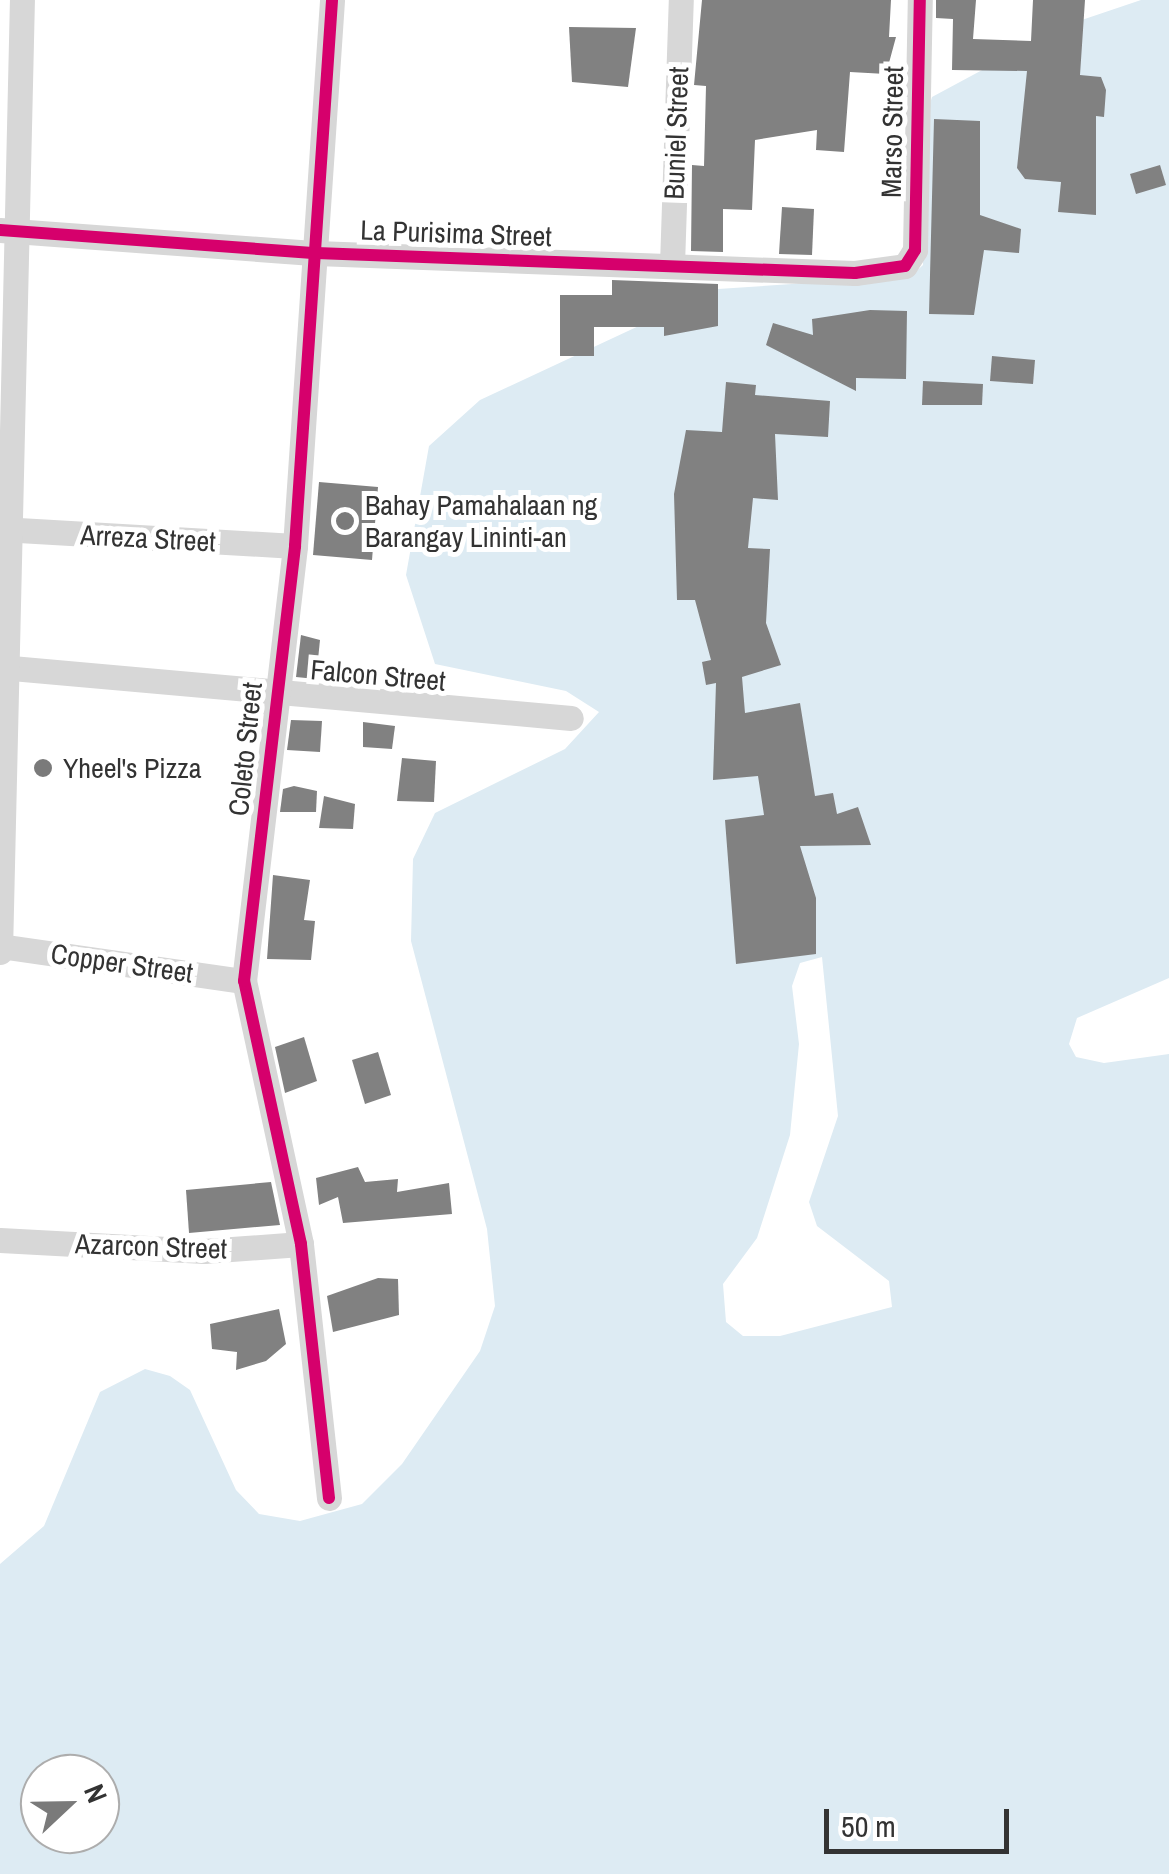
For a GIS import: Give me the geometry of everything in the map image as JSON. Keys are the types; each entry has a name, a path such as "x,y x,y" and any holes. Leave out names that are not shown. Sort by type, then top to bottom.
{"street":[{"path":"0,948 8,230 22,0"},
{"name":"Coleto Street","path":"329,1498 301,1244 244,981 295,546 332,0"},
{"name":"Buniel Street","path":"672,265 680,0"},
{"name":"Marso Street","path":"910,264 920,0"},
{"name":"La Purisima Street","path":"8,230 316,253 855,273 910,264"},
{"name":"Arreza Street","path":"7,530 295,546"},
{"name":"Falcon Street","path":"5,667 571,718"},
{"name":"Copper Street","path":"0,948 244,981"},
{"name":"Azarcon Street","path":"0,1240 204,1251 301,1244"}],"shaded area":[{"path":"1141,0 1169,0 1169,978 1077,1018 1069,1044 1076,1057 1104,1063 1169,1054 1169,1874 0,1874 0,1564 44,1526 100,1392 145,1369 170,1376 190,1390 236,1490 259,1514 300,1521 362,1504 402,1464 480,1351 495,1306 487,1229 411,941 413,859 435,813 565,749 599,712 566,691 435,664 406,575 429,446 480,400 718,289 911,276 923,265 921,132 932,97 1064,26","holes":["822,957 838,1116 809,1202 817,1226 889,1281 892,1307 780,1336 743,1336 726,1322 723,1284 757,1238 790,1135 799,1044 792,986 800,963"]}],"building":[{"path":"702,0 891,0 889,37 896,37 886,74 850,72 844,152 816,150 817,130 755,140 752,210 723,209 723,252 691,251 692,165 704,166 706,86 694,85"},
{"path":"936,0 976,0 973,39 1031,41 1033,0 1085,0 1080,75 1101,77 1106,90 1104,117 1096,116 1096,215 1058,212 1061,182 1025,179 1017,168 1027,71 952,70 953,19 936,18"},
{"path":"569,27 636,28 628,87 572,82"},
{"path":"934,119 980,121 980,215 1021,229 1019,253 984,250 974,315 929,314"},
{"path":"1160,165 1166,185 1136,194 1130,174"},
{"path":"782,207 814,209 812,255 779,254"},
{"path":"612,280 718,284 718,326 664,336 664,327 594,327 594,356 560,356 560,295 612,295"},
{"path":"870,310 907,311 906,379 856,378 856,391 766,345 773,323 813,335 812,319"},
{"path":"992,356 1035,360 1033,384 990,381"},
{"path":"923,381 983,384 982,405 922,405"},
{"path":"726,382 756,385 755,395 830,401 828,437 775,434 778,500 753,498 748,548 770,549 766,623 781,665 742,677 745,713 800,703 815,796 833,793 837,814 858,807 871,845 800,846 816,898 816,954 736,964 725,820 764,815 758,776 713,780 716,683 706,685 702,662 711,660 695,600 677,600 674,494 686,430 722,432"},
{"name":"Bahay Pamahalaan ng Barangay Lininti-an","path":"319,482 378,487 372,560 313,555"},
{"path":"301,635 320,640 316,679 296,677"},
{"path":"291,720 322,721 320,752 287,750"},
{"path":"363,722 395,726 392,749 363,747"},
{"path":"402,758 436,761 434,802 397,801"},
{"path":"294,786 317,791 316,812 280,812 283,789"},
{"path":"324,796 355,804 353,829 319,828"},
{"path":"273,875 310,880 304,920 315,921 311,960 267,959"},
{"path":"304,1037 317,1081 285,1093 275,1047"},
{"path":"378,1052 391,1095 365,1104 352,1060"},
{"path":"358,1167 365,1182 398,1179 397,1192 449,1183 452,1214 343,1223 338,1197 319,1205 316,1178"},
{"path":"271,1182 280,1225 189,1233 186,1190"},
{"path":"378,1278 398,1279 399,1315 333,1332 327,1296"},
{"path":"279,1309 286,1344 266,1361 236,1370 237,1352 212,1349 210,1324"}],"cycle path":[{"path":"329,1498 301,1244 244,981 295,546 332,0"},
{"path":"0,230 316,253 855,273 905,266 915,250 920,0"}],"place":[{"name":"Bahay Pamahalaan ng Barangay Lininti-an","path":"345,521"},
{"name":"Yheel's Pizza","path":"43,768"}]}
